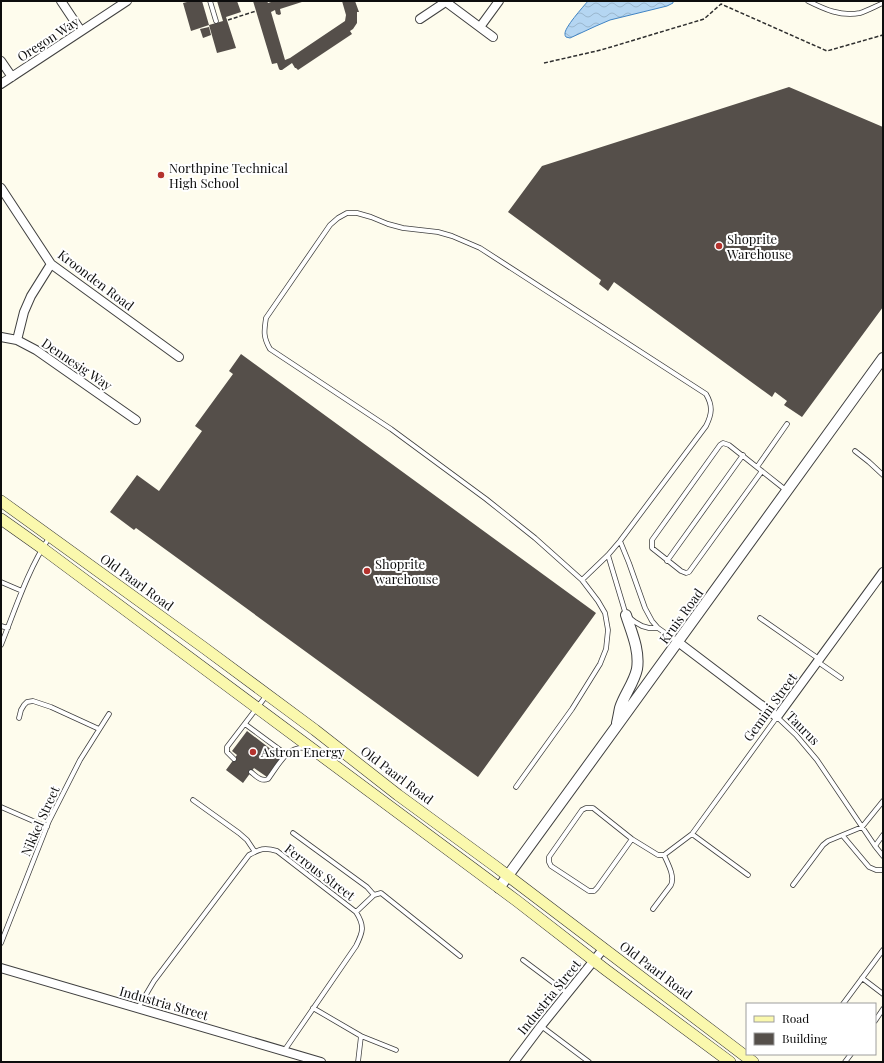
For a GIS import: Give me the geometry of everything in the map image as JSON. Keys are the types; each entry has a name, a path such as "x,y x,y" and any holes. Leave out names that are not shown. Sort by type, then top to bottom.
{"main road":[{"name":"Old Paarl Road","path":"1,501 267,694 398,795 604,948 753,1062"},
{"path":"1,520 42,548 313,749 730,1062"}],"street":[{"path":"61,1 81,31"},
{"name":"Oregon Way","path":"1,84 127,1"},
{"path":"480,28 499,1"},
{"path":"420,19 446,2 493,37"},
{"path":"1,61 12,77"},
{"name":"Kroonden Road","path":"1,188 52,264 179,357"},
{"path":"17,340 24,312 31,296 52,264"},
{"name":"Dennesig Way","path":"1,337 17,340 42,354 136,420"},
{"name":"Kruis Road","path":"499,888 883,358"},
{"name":"Gemini Street","path":"777,717 883,572"},
{"path":"616,727 620,708 637,668 638,656 636,646 626,615"},
{"name":"Taurus","path":"678,642 777,717"},
{"name":"Industria Street","path":"514,1062 604,948"},
{"name":"Industria Street","path":"1,968 284,1051 309,1060 321,1062"}],"lane":[{"path":"210,1 216,21"},
{"path":"808,1 836,12 848,14 860,13 883,3"},
{"path":"516,787 572,709 600,664 606,649 608,630 605,613 582,580 536,538 391,429 270,349 266,341 264,331 266,318 330,225 338,218 347,213 357,212 403,228 438,232 452,236 480,248 706,394 710,401 711,410 710,418 706,426 620,541 582,580"},
{"path":"757,467 787,424"},
{"path":"762,471 689,572 683,572 652,548 652,540 706,464 723,443 729,445 743,455 787,491"},
{"path":"855,451 883,475"},
{"path":"667,561 743,455"},
{"path":"1,645 22,591 42,548 50,536"},
{"path":"620,541 645,608 658,628 678,642"},
{"path":"608,555 626,615 642,626 658,628"},
{"path":"1,582 22,591"},
{"path":"760,618 819,660 841,678"},
{"path":"1,626 8,628"},
{"path":"234,759 227,752 227,747 267,694"},
{"path":"19,718 20,710 24,705 33,701 99,730"},
{"name":"Nikkel Street","path":"1,943 47,827 80,760 109,714"},
{"name":"Taurus","path":"777,717 796,735 817,760 883,856"},
{"name":"Gemini Street","path":"664,855 692,834 777,717"},
{"path":"245,724 286,755"},
{"path":"251,772 260,778 265,780 268,779 286,755 292,750 303,747 313,749"},
{"path":"138,1008 158,975 249,855 255,852 247,840 239,833 193,800"},
{"path":"793,885 823,845 828,841 862,827 883,801"},
{"path":"1,807 47,827"},
{"path":"632,839 594,891 589,891 551,866 549,862 549,857 582,810 586,808 593,808 632,839 658,855 664,855 673,877 673,882 653,909"},
{"path":"293,833 367,887 374,895"},
{"path":"692,834 748,875"},
{"path":"875,846 883,835"},
{"path":"842,836 870,867 876,870 883,870"},
{"name":"Ferrous Street","path":"255,852 268,848 277,851 356,912 361,919 363,927 361,936 356,946 284,1051"},
{"path":"356,912 374,895 381,893 460,956"},
{"path":"844,1003 883,950"},
{"path":"523,960 567,993"},
{"path":"862,978 883,994"},
{"path":"313,1008 361,1036 396,1050"},
{"path":"876,1019 883,1009"},
{"path":"541,1026 589,1062"},
{"path":"358,1062 361,1036"}],"path":[{"path":"719,1 721,4 827,51 883,34"},
{"path":"544,63 601,50 704,19 721,4"},
{"path":"228,20 256,11"}],"water":[{"path":"588,1 673,1 673,3 667,6 610,20 570,38 566,37 565,31 567,27"}],"building":[{"path":"202,1 209,25 191,31 183,3"},
{"path":"217,1 237,1 241,12 226,17 236,48 217,53 209,25 223,21"},
{"path":"253,1 267,1 268,3 271,2 270,1 305,1 280,9 281,14 279,15 276,14 275,10 271,12 285,60 345,21 346,15 342,1 355,1 359,12 357,12 357,23 350,31 352,34 298,70 292,63 280,70 277,63 272,64"},
{"path":"209,27 211,35 203,38 200,29"},
{"name":"Shoprite Warehouse","path":"789,87 883,127 883,307 802,417 784,405 787,401 775,392 772,397 614,282 608,291 599,284 601,280 508,212 542,166"},
{"name":"Shoprite warehouse","path":"241,354 596,613 478,777 136,528 134,530 110,512 137,475 159,491 202,431 195,426 233,374 229,371"},
{"path":"247,731 281,757 267,777 254,768 243,783 226,770 237,755 232,751"}],"place":[{"name":"Northpine Technical High School","path":"161,175"},
{"name":"Shoprite Warehouse","path":"719,246"},
{"name":"Shoprite warehouse","path":"367,571"},
{"name":"Astron Energy","path":"253,752"}]}
